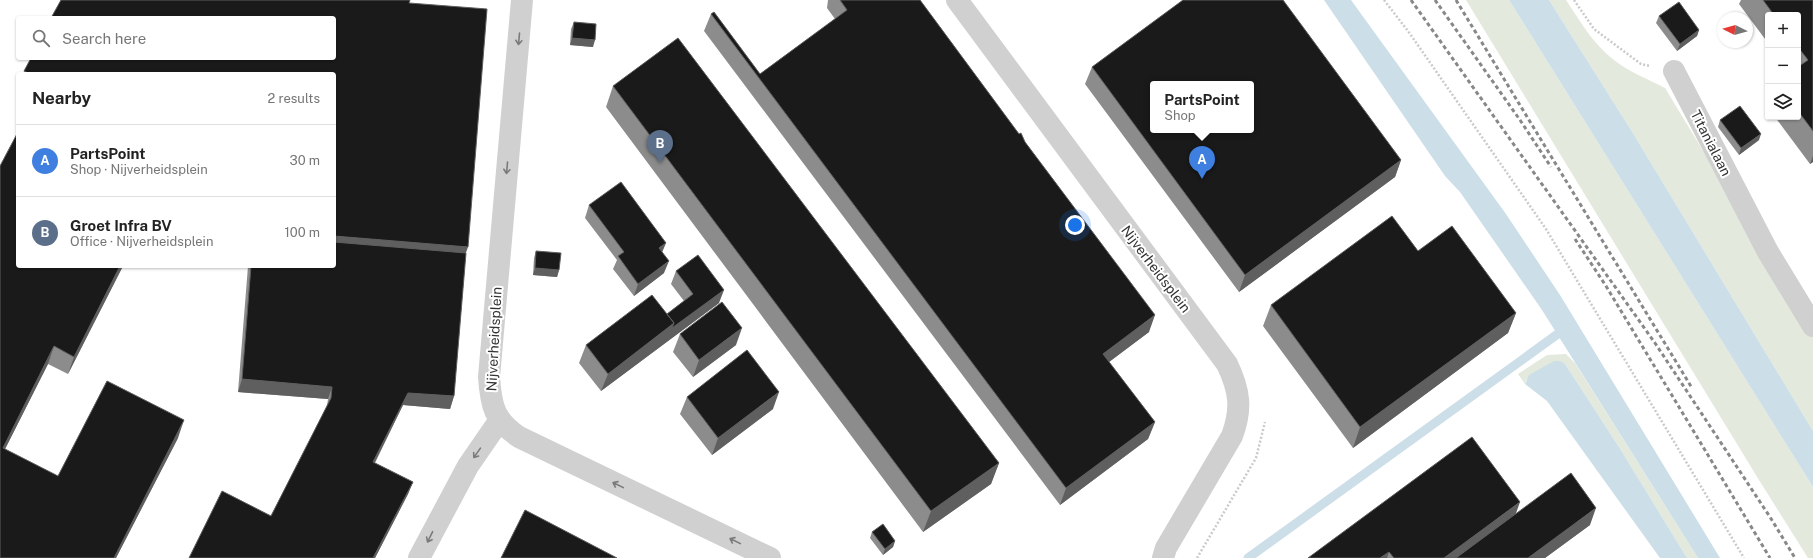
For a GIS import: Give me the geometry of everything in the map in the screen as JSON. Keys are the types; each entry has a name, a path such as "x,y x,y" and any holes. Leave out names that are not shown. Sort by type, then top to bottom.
{"street":[{"name":"Nijverheidsplein","path":"522,0 489,377 490,398 499,421 519,437 770,558"},
{"name":"Nijverheidsplein","path":"957,0 1227,364 1233,377 1240,406 1237,422 1224,451 1166,548 1163,558"},
{"name":"Titanialaan","path":"1674,71 1768,252 1813,326"},
{"path":"420,558 440,516 468,466 499,421"}],"path":[{"path":"1384,0 1408,31 1546,230 1744,558"},
{"path":"1574,0 1594,29 1641,64 1674,71"}],"shaded area":[{"path":"1324,0 1351,0 1506,214 1560,295 1720,558 1698,558 1542,310 1460,192 1445,176"},
{"path":"1466,0 1509,0 1813,487 1813,558 1808,558 1759,480"},
{"path":"1509,0 1549,0 1631,130 1813,431 1813,487"},
{"path":"1549,0 1566,0 1587,32 1606,54 1626,68 1665,88 1813,332 1813,431 1631,130"},
{"path":"1566,354 1575,363 1698,558 1687,558 1619,447 1565,364 1526,380 1525,384 1518,374 1547,355"},
{"path":"1554,361 1560,361 1565,364 1619,447 1687,558 1660,558 1547,401 1525,384 1529,375"}],"building":[{"path":"61,0 410,0 409,3 487,9 468,247 336,236 336,72 24,71 30,60 336,60 336,16 52,16"},
{"path":"840,0 920,0 1019,134 1021,133 1025,142 1155,315 1103,354 1155,422 1066,488 711,14 714,12 760,74 847,10"},
{"path":"1183,0 1283,0 1401,160 1245,275 1092,67"},
{"path":"1763,0 1813,0 1813,131 1801,115 1801,65 1808,60 1801,51 1801,12 1772,12"},
{"path":"1679,2 1699,30 1680,44 1659,16"},
{"path":"574,22 596,24 595,40 572,38"},
{"path":"678,38 999,463 931,511 613,86"},
{"path":"1740,106 1761,134 1741,148 1720,120"},
{"path":"16,136 16,268 119,268 74,357 54,346 3,448 58,476 107,381 184,420 114,558 0,558 0,166"},
{"path":"621,182 666,243 659,248 669,261 638,284 618,256 624,252 589,205"},
{"path":"1392,216 1418,251 1452,226 1516,313 1360,427 1271,305"},
{"path":"336,242 466,253 454,396 408,393 373,462 413,482 373,558 189,558 222,491 271,516 331,398 332,387 242,379 251,268 336,268"},
{"path":"536,251 561,253 559,270 535,268"},
{"path":"698,255 724,290 672,328 674,323 667,314 693,294 676,271"},
{"path":"652,295 674,323 608,374 586,345"},
{"path":"722,302 742,328 699,360 680,334"},
{"path":"747,350 779,392 718,438 687,397"},
{"path":"1472,437 1520,502 1444,558 1394,558 1389,552 1380,558 1308,558"},
{"path":"1571,473 1596,508 1528,558 1456,558"},
{"path":"525,510 617,558 501,558"},
{"path":"883,524 895,541 885,549 872,532"}],"waterway":[{"path":"1248,558 1566,328"}],"railway":[{"path":"1411,0 1655,343 1770,517 1795,558"},
{"path":"1435,0 1520,120 1551,167"},
{"path":"1456,0 1692,388"},
{"path":"1575,239 1606,286 1770,558"}],"place":[{"name":"Groet Infra BV","path":"660,163"},
{"name":"PartsPoint","path":"1202,179"}]}
